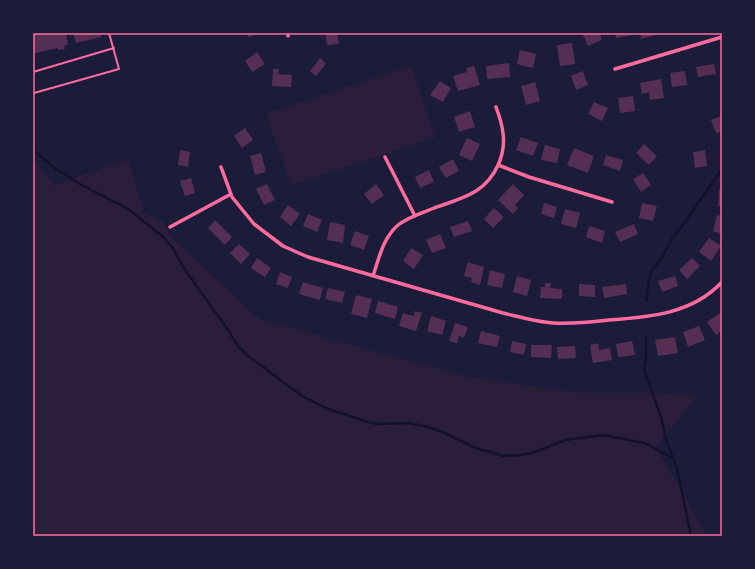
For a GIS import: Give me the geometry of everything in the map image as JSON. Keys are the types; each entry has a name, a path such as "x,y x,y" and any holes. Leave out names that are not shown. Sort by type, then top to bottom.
{"street":[{"path":"615,69 722,37"},
{"path":"373,276 386,239 400,224 415,216 468,195 477,190 490,177 498,165 504,135 496,107"},
{"path":"386,157 415,216"},
{"path":"498,165 529,177 612,202"},
{"path":"221,167 231,194 254,224 283,246 308,257 535,321 572,323 637,318 665,314 689,306 704,297 722,282"},
{"path":"170,227 231,194"}],"lane":[{"path":"33,91 34,93 119,69 109,33"},
{"path":"33,72 114,48"}],"shaded area":[{"path":"411,66 435,138 291,186 266,114"},
{"path":"33,159 55,185 128,159 144,213 162,221 171,237 259,319 464,376 581,393 658,393 697,396 656,447 707,536 33,536"}],"building":[{"path":"33,33 66,33 68,44 64,46 65,49 58,50 57,48 33,54"},
{"path":"73,33 100,33 101,37 76,43"},
{"path":"247,33 261,33 248,37"},
{"path":"325,33 337,33 339,44 327,45"},
{"path":"582,33 600,33 602,40 588,46"},
{"path":"615,33 631,33 631,35 616,38"},
{"path":"640,33 655,33 656,35 641,39"},
{"path":"572,43 575,64 560,66 557,45"},
{"path":"520,50 536,54 533,68 517,64"},
{"path":"257,52 265,64 252,72 245,61"},
{"path":"320,58 326,64 316,76 310,71"},
{"path":"509,63 510,77 487,79 486,66"},
{"path":"714,64 716,74 698,77 696,67"},
{"path":"474,66 480,85 458,91 453,76 467,72 466,68"},
{"path":"273,69 279,69 278,74 292,75 291,87 272,86"},
{"path":"583,71 588,85 576,90 571,76"},
{"path":"685,71 687,85 672,87 670,73"},
{"path":"661,79 664,98 650,100 649,92 642,94 640,83"},
{"path":"440,81 451,88 443,102 430,95"},
{"path":"535,82 540,101 526,105 521,86"},
{"path":"633,96 635,111 620,113 618,98"},
{"path":"594,102 608,108 602,121 588,114"},
{"path":"470,111 475,127 459,132 454,117"},
{"path":"722,116 722,131 716,133 711,120"},
{"path":"245,128 253,140 242,148 234,136"},
{"path":"521,137 538,143 533,156 516,150"},
{"path":"467,138 480,144 472,161 459,155"},
{"path":"644,144 657,156 649,165 636,153"},
{"path":"545,145 560,149 557,163 541,160"},
{"path":"574,148 594,156 588,173 567,165"},
{"path":"180,150 190,152 188,167 178,165"},
{"path":"705,150 707,166 695,168 693,152"},
{"path":"261,153 266,172 255,175 250,156"},
{"path":"606,155 623,160 620,171 603,165"},
{"path":"453,159 459,171 446,178 439,167"},
{"path":"429,170 434,182 420,188 415,177"},
{"path":"643,173 651,185 641,192 633,179"},
{"path":"191,178 195,193 185,196 180,181"},
{"path":"267,184 275,200 264,205 256,189"},
{"path":"376,184 384,195 372,204 364,194"},
{"path":"513,184 524,195 515,205 518,208 513,214 498,200"},
{"path":"719,190 722,190 722,206 718,206"},
{"path":"544,203 557,207 554,218 541,214"},
{"path":"642,203 657,206 653,221 639,218"},
{"path":"288,205 300,214 291,226 280,217"},
{"path":"494,208 504,217 493,228 484,219"},
{"path":"565,209 580,213 576,228 561,224"},
{"path":"308,214 322,220 317,232 303,226"},
{"path":"717,215 722,216 722,234 713,231"},
{"path":"215,220 232,237 225,245 208,228"},
{"path":"468,221 472,231 454,237 450,227"},
{"path":"330,222 345,225 343,243 327,240"},
{"path":"634,224 638,234 620,242 615,232"},
{"path":"589,226 605,231 602,243 586,237"},
{"path":"355,231 369,236 364,250 350,245"},
{"path":"440,234 446,248 432,253 426,240"},
{"path":"709,238 721,246 711,261 699,252"},
{"path":"239,244 250,254 241,264 230,253"},
{"path":"411,248 423,255 414,269 403,261"},
{"path":"257,258 271,268 265,277 251,268"},
{"path":"692,258 700,266 687,279 679,270"},
{"path":"468,262 484,267 480,285 471,282 472,278 464,276"},
{"path":"490,270 505,274 502,288 487,285"},
{"path":"280,272 292,277 288,288 276,284"},
{"path":"517,276 531,280 527,296 513,292"},
{"path":"675,276 678,286 662,292 658,281"},
{"path":"303,282 323,288 320,300 299,294"},
{"path":"545,283 551,283 550,288 562,289 562,299 540,298 541,287 545,287"},
{"path":"579,284 595,285 595,297 579,296"},
{"path":"626,284 627,294 604,298 602,287"},
{"path":"328,288 345,292 342,303 325,299"},
{"path":"356,295 372,299 367,318 351,314"},
{"path":"378,301 398,307 395,319 375,313"},
{"path":"415,311 422,313 416,331 399,326 403,313 413,316"},
{"path":"720,313 722,316 722,330 716,335 707,322"},
{"path":"431,316 446,321 442,335 427,331"},
{"path":"455,323 468,327 464,338 459,336 457,343 449,341"},
{"path":"699,326 705,340 688,347 683,332"},
{"path":"481,331 500,336 497,347 478,343"},
{"path":"675,337 678,353 658,356 655,340"},
{"path":"512,341 526,344 524,355 510,352"},
{"path":"632,341 635,355 618,357 616,344"},
{"path":"598,343 599,350 610,348 612,360 593,363 590,345"},
{"path":"531,345 552,345 551,358 531,357"},
{"path":"575,346 576,358 558,359 557,347"}],"waterway":[{"path":"33,150 56,169 80,184 128,209 162,236 172,247 185,270 240,348 247,355 302,396 328,409 377,424 407,423 425,426 440,431 476,448 503,456 521,455 535,452 565,440 603,435 645,443 674,459"},
{"path":"647,301 648,286 652,270 661,260 672,239 722,169"},
{"path":"646,336 646,358 644,369 661,417 666,440 677,468 691,536"}]}
